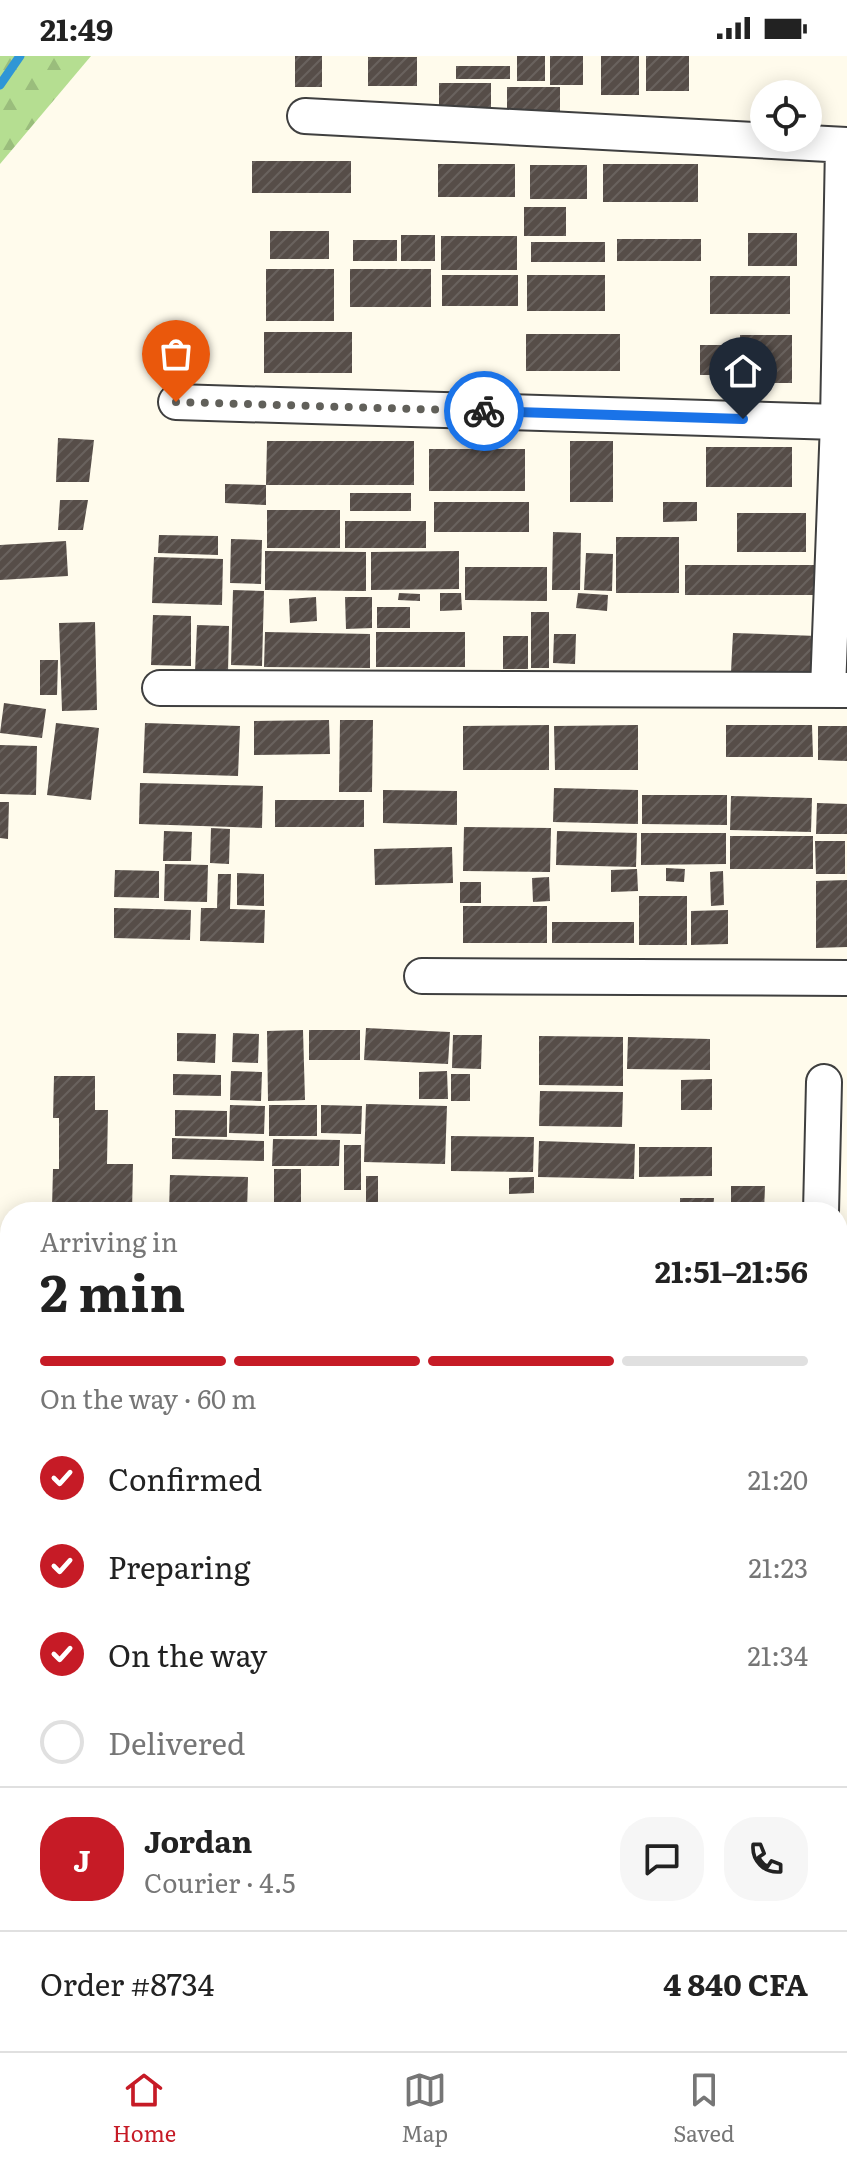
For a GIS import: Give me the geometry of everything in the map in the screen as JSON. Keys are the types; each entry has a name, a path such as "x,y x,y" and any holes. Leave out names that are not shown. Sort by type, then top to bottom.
{"street":[{"path":"160,688 837,690 838,422 845,145 305,116"},
{"path":"176,402 838,422"},
{"path":"422,976 847,978"},
{"path":"821,1202 824,1082"}],"green space":[{"path":"0,56 91,56 0,164"}],"building":[{"path":"295,56 322,56 322,87 295,87"},
{"path":"517,56 545,56 545,81 517,81"},
{"path":"550,56 583,56 583,85 550,85"},
{"path":"601,56 639,56 639,95 601,95"},
{"path":"646,56 689,56 689,91 646,91"},
{"path":"368,57 417,57 417,86 368,86"},
{"path":"456,66 510,66 510,79 456,79"},
{"path":"439,83 491,83 491,110 439,110"},
{"path":"507,87 560,87 560,114 507,114"},
{"path":"252,161 351,161 351,193 252,193"},
{"path":"438,164 515,164 515,197 438,197"},
{"path":"603,164 698,164 698,202 603,202"},
{"path":"530,165 587,165 587,199 530,199"},
{"path":"524,207 566,207 566,236 524,236"},
{"path":"270,231 329,231 329,259 270,259"},
{"path":"748,233 797,233 797,266 748,266"},
{"path":"401,235 435,235 435,261 401,261"},
{"path":"441,236 517,236 517,270 441,270"},
{"path":"617,239 701,239 701,261 617,261"},
{"path":"353,240 397,240 397,261 353,261"},
{"path":"531,242 605,242 605,262 531,262"},
{"path":"266,269 334,269 334,321 266,321"},
{"path":"350,269 431,269 431,307 350,307"},
{"path":"442,275 518,275 518,306 442,306"},
{"path":"527,275 605,275 605,311 527,311"},
{"path":"710,276 790,276 790,314 710,314"},
{"path":"264,332 352,332 352,373 264,373"},
{"path":"526,334 620,334 620,371 526,371"},
{"path":"740,335 792,335 792,383 740,383"},
{"path":"700,345 727,345 727,375 700,375"},
{"path":"58,438 94,440 89,482 56,482"},
{"path":"267,441 414,441 414,485 266,485"},
{"path":"570,441 613,441 613,502 570,502"},
{"path":"706,447 792,447 792,487 706,487"},
{"path":"429,449 525,449 525,491 429,491"},
{"path":"225,484 266,485 266,505 225,503"},
{"path":"350,493 411,493 411,511 350,511"},
{"path":"60,500 88,500 83,530 58,530"},
{"path":"434,502 529,502 529,532 434,532"},
{"path":"663,502 697,502 697,521 663,522"},
{"path":"267,510 340,510 340,548 267,548"},
{"path":"737,513 806,513 806,552 737,552"},
{"path":"345,521 426,521 426,548 345,548"},
{"path":"553,532 581,533 580,590 552,590"},
{"path":"159,535 218,536 218,555 158,553"},
{"path":"616,537 679,537 679,593 616,593"},
{"path":"231,539 262,540 261,584 230,583"},
{"path":"66,541 68,576 0,580 0,545"},
{"path":"265,551 366,552 366,591 265,590"},
{"path":"459,551 459,589 371,590 371,552"},
{"path":"586,553 613,554 612,591 584,590"},
{"path":"154,557 223,559 222,605 152,603"},
{"path":"685,565 815,565 815,595 685,595"},
{"path":"465,567 547,567 547,601 465,600"},
{"path":"233,590 264,591 262,666 231,665"},
{"path":"399,593 420,594 420,601 398,600"},
{"path":"440,593 461,593 462,610 440,611"},
{"path":"578,593 608,595 607,611 576,608"},
{"path":"316,597 317,621 290,623 289,599"},
{"path":"345,597 372,597 372,628 346,629"},
{"path":"377,607 410,607 410,628 377,628"},
{"path":"531,612 549,612 549,668 531,668"},
{"path":"153,615 191,616 191,666 151,665"},
{"path":"95,622 97,710 62,711 59,623"},
{"path":"197,625 229,626 228,673 195,672"},
{"path":"265,632 370,634 370,668 264,667"},
{"path":"376,632 465,632 465,667 376,667"},
{"path":"733,633 817,636 816,675 731,672"},
{"path":"554,634 576,634 575,664 553,663"},
{"path":"503,636 528,636 528,669 503,669"},
{"path":"40,660 58,660 57,695 40,695"},
{"path":"4,703 46,709 42,738 0,733"},
{"path":"329,720 330,754 254,755 254,721"},
{"path":"340,720 373,720 372,792 339,792"},
{"path":"56,723 99,728 91,800 47,795"},
{"path":"145,723 240,726 238,776 143,773"},
{"path":"549,725 549,770 463,770 463,726"},
{"path":"638,725 638,770 555,770 554,726"},
{"path":"726,725 812,725 813,757 726,757"},
{"path":"818,726 847,726 847,761 818,760"},
{"path":"0,745 37,746 36,795 0,794"},
{"path":"140,783 263,786 262,828 139,824"},
{"path":"554,788 638,790 638,824 553,822"},
{"path":"383,790 457,791 457,825 383,823"},
{"path":"642,795 727,795 727,825 642,824"},
{"path":"731,796 812,798 811,832 730,830"},
{"path":"275,800 364,800 364,827 275,827"},
{"path":"0,802 9,802 8,839 0,838"},
{"path":"817,803 847,804 847,834 816,834"},
{"path":"464,827 551,828 550,872 463,871"},
{"path":"211,828 230,829 229,864 210,863"},
{"path":"164,831 192,832 191,861 163,861"},
{"path":"557,831 637,833 636,867 556,865"},
{"path":"641,833 726,833 726,864 641,865"},
{"path":"730,836 813,836 813,869 730,869"},
{"path":"815,841 845,841 845,874 816,874"},
{"path":"452,847 453,883 375,885 374,849"},
{"path":"165,864 208,865 207,902 164,901"},
{"path":"666,868 685,869 684,882 666,881"},
{"path":"637,869 638,891 611,892 611,870"},
{"path":"115,870 159,871 159,898 114,897"},
{"path":"723,871 724,905 711,906 710,872"},
{"path":"237,873 264,874 264,906 237,905"},
{"path":"218,874 231,874 230,909 265,910 264,943 200,941 201,908 217,908"},
{"path":"549,877 550,901 533,902 532,878"},
{"path":"847,880 847,947 816,948 816,881"},
{"path":"460,882 481,882 481,903 460,903"},
{"path":"639,896 687,896 687,945 639,945"},
{"path":"463,906 547,906 547,943 463,943"},
{"path":"114,908 191,910 190,940 114,938"},
{"path":"728,910 728,944 691,945 691,911"},
{"path":"552,922 634,922 634,943 552,943"},
{"path":"366,1028 450,1032 448,1064 364,1060"},
{"path":"303,1030 305,1100 268,1101 267,1031"},
{"path":"309,1030 360,1030 360,1060 309,1060"},
{"path":"177,1033 216,1034 215,1063 177,1061"},
{"path":"233,1033 259,1034 258,1063 232,1062"},
{"path":"453,1035 482,1035 481,1069 452,1068"},
{"path":"539,1036 623,1037 623,1086 539,1085"},
{"path":"628,1037 710,1039 710,1070 627,1069"},
{"path":"231,1071 262,1072 261,1101 230,1100"},
{"path":"447,1071 448,1099 419,1099 419,1072"},
{"path":"173,1074 221,1075 221,1096 173,1095"},
{"path":"451,1074 470,1074 470,1101 451,1101"},
{"path":"54,1076 95,1076 95,1110 108,1110 107,1164 133,1164 132,1202 52,1202 53,1169 59,1169 59,1118 53,1118"},
{"path":"712,1079 712,1110 681,1110 681,1080"},
{"path":"540,1091 623,1092 622,1127 539,1126"},
{"path":"366,1104 447,1106 445,1164 364,1162"},
{"path":"230,1105 265,1106 264,1134 229,1133"},
{"path":"269,1105 317,1105 317,1136 269,1136"},
{"path":"321,1105 362,1106 361,1134 321,1133"},
{"path":"175,1110 227,1111 227,1137 175,1136"},
{"path":"451,1136 534,1137 533,1172 451,1171"},
{"path":"172,1138 264,1141 264,1161 172,1159"},
{"path":"273,1139 340,1140 339,1166 272,1166"},
{"path":"539,1141 635,1144 634,1179 538,1177"},
{"path":"344,1145 361,1145 361,1190 344,1190"},
{"path":"639,1147 712,1147 712,1176 639,1177"},
{"path":"274,1169 301,1169 301,1202 274,1202"},
{"path":"170,1175 248,1177 247,1202 169,1202"},
{"path":"366,1176 378,1176 378,1202 366,1202"},
{"path":"534,1177 534,1193 509,1194 509,1178"},
{"path":"731,1186 765,1186 764,1202 731,1202"},
{"path":"680,1198 714,1198 714,1202 680,1202"}],"waterway":[{"path":"0,85 20,56"}],"way so far":[{"path":"176,402 484,411"}],"route":[{"path":"484,411 743,419"}]}
